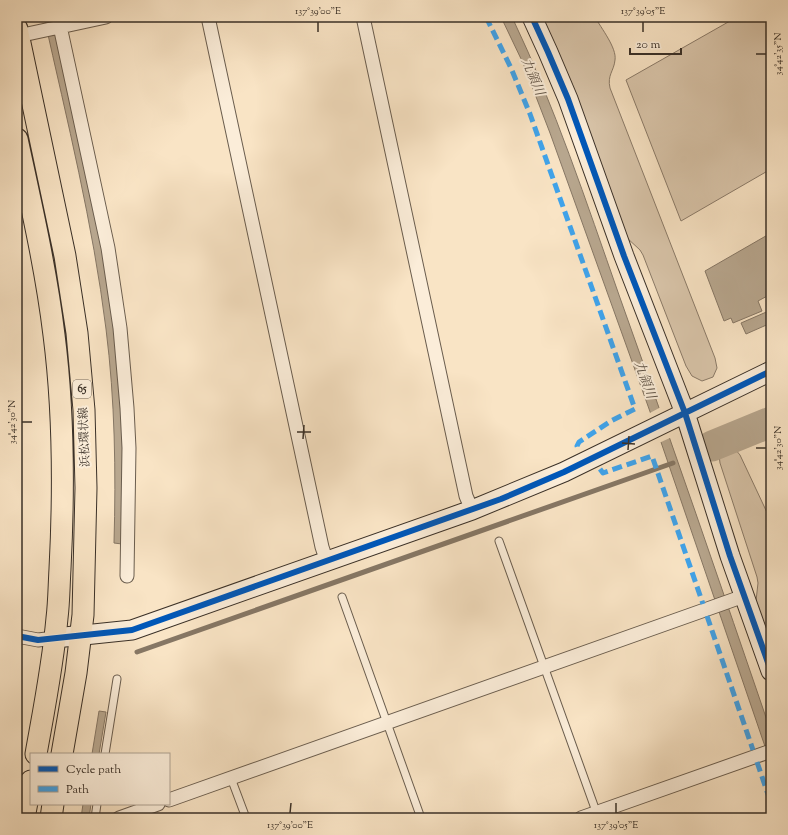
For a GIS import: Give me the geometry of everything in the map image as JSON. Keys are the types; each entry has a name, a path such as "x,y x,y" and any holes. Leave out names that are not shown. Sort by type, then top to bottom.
{"main road":[{"name":"浜松環状線","path":"18,33 65,256 79,348 84,410 86,488 81,636 62,753"},
{"name":"浜松環状線","path":"17,139 43,260 58,373 62,434 62,534 55,638 36,753"},
{"path":"24,818 30,786"},
{"path":"51,818 53,805"}],"street":[{"path":"18,33 40,31 59,24 106,17"},
{"path":"208,17 322,547 327,562"},
{"path":"363,17 465,488 472,510"},
{"path":"532,17 568,99 679,416 730,556 740,597 771,671"},
{"path":"59,24 108,248 120,328 129,448 127,576"},
{"path":"17,636 38,640 132,630 327,562 472,510 533,486 619,446 771,371"},
{"path":"170,800 740,597"},
{"path":"581,818 597,815 765,753"},
{"path":"119,818 155,805"}],"lane":[{"path":"499,541 597,815"},
{"path":"342,597 421,818"},
{"path":"105,753 117,679"},
{"path":"231,778 246,818"},
{"path":"95,818 97,805"}],"shaded area":[{"path":"540,17 595,17 614,50 615,60 609,80 610,88 715,358 717,368 713,377 702,381 692,376 686,366 643,255 640,250 626,237"},
{"path":"737,17 771,17 771,169 681,221 626,80"},
{"path":"728,446 735,449 740,455 771,521 771,648 756,601 758,583 757,577 720,463 719,455 722,448"}],"water":[{"path":"44,17 52,17 102,249 114,328 123,448 122,544 114,543 115,463 113,409 109,356 101,290 79,172"},
{"name":"九領川","path":"501,17 512,17 542,85 582,189 677,458 771,732 771,764 662,445 550,133 523,63"},
{"path":"771,233 771,294 758,301 762,311 733,323 731,318 724,321 705,271"},
{"path":"771,310 771,323 746,334 741,323"},
{"path":"99,711 106,712 99,753 92,753"},
{"path":"83,805 91,805 89,818 81,818"}],"pier":[{"path":"661,407 672,437 659,443 648,414"}],"waterway":[{"path":"712,446 771,422"},
{"path":"137,652 673,463"}],"marked path":[{"path":"486,17 511,68 530,114 635,409 611,421 579,442 577,446 579,451"},
{"path":"600,469 603,473 652,456 703,604"},
{"path":"707,616 753,750"},
{"path":"757,762 771,803"}],"cycle path":[{"path":"532,17 568,99 624,256 685,413 730,556 771,671"},
{"path":"17,636 38,640 132,630 501,499 564,472 771,371"}]}
